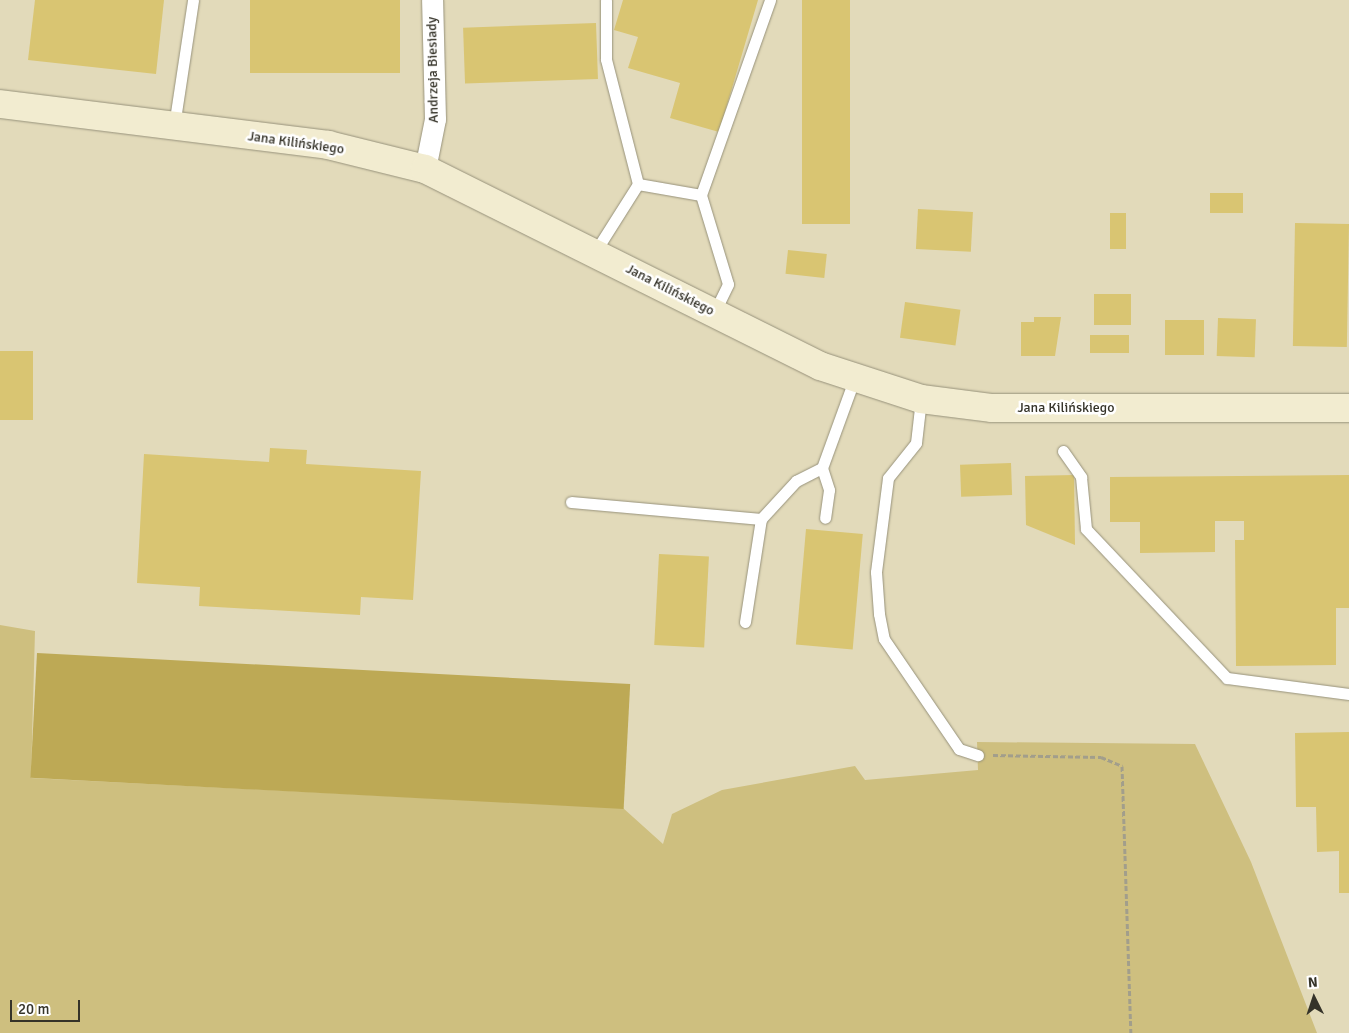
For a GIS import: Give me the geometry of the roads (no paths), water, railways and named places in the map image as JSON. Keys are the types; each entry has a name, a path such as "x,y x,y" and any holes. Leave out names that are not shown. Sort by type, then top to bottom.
{"street":[{"name":"Andrzeja Biesiady","path":"425,169 435,119 432,0"},
{"name":"Jana Kilińskiego","path":"0,104 174,128 328,145 425,169 595,252 714,313 854,380 922,399 992,408 1349,408"}],"lane":[{"path":"174,128 193,0"},
{"path":"595,252 638,184 606,59 606,0"},
{"path":"714,313 728,284 701,195 770,0"},
{"path":"638,184 701,195"},
{"path":"825,518 829,490 822,468 854,380"},
{"path":"922,399 916,443 888,478 876,572 879,614 884,639 958,749 978,755"},
{"path":"1063,451 1081,477 1086,528 1228,678 1349,694"},
{"path":"745,622 761,519 796,481 822,468"},
{"path":"571,502 761,519"}]}
